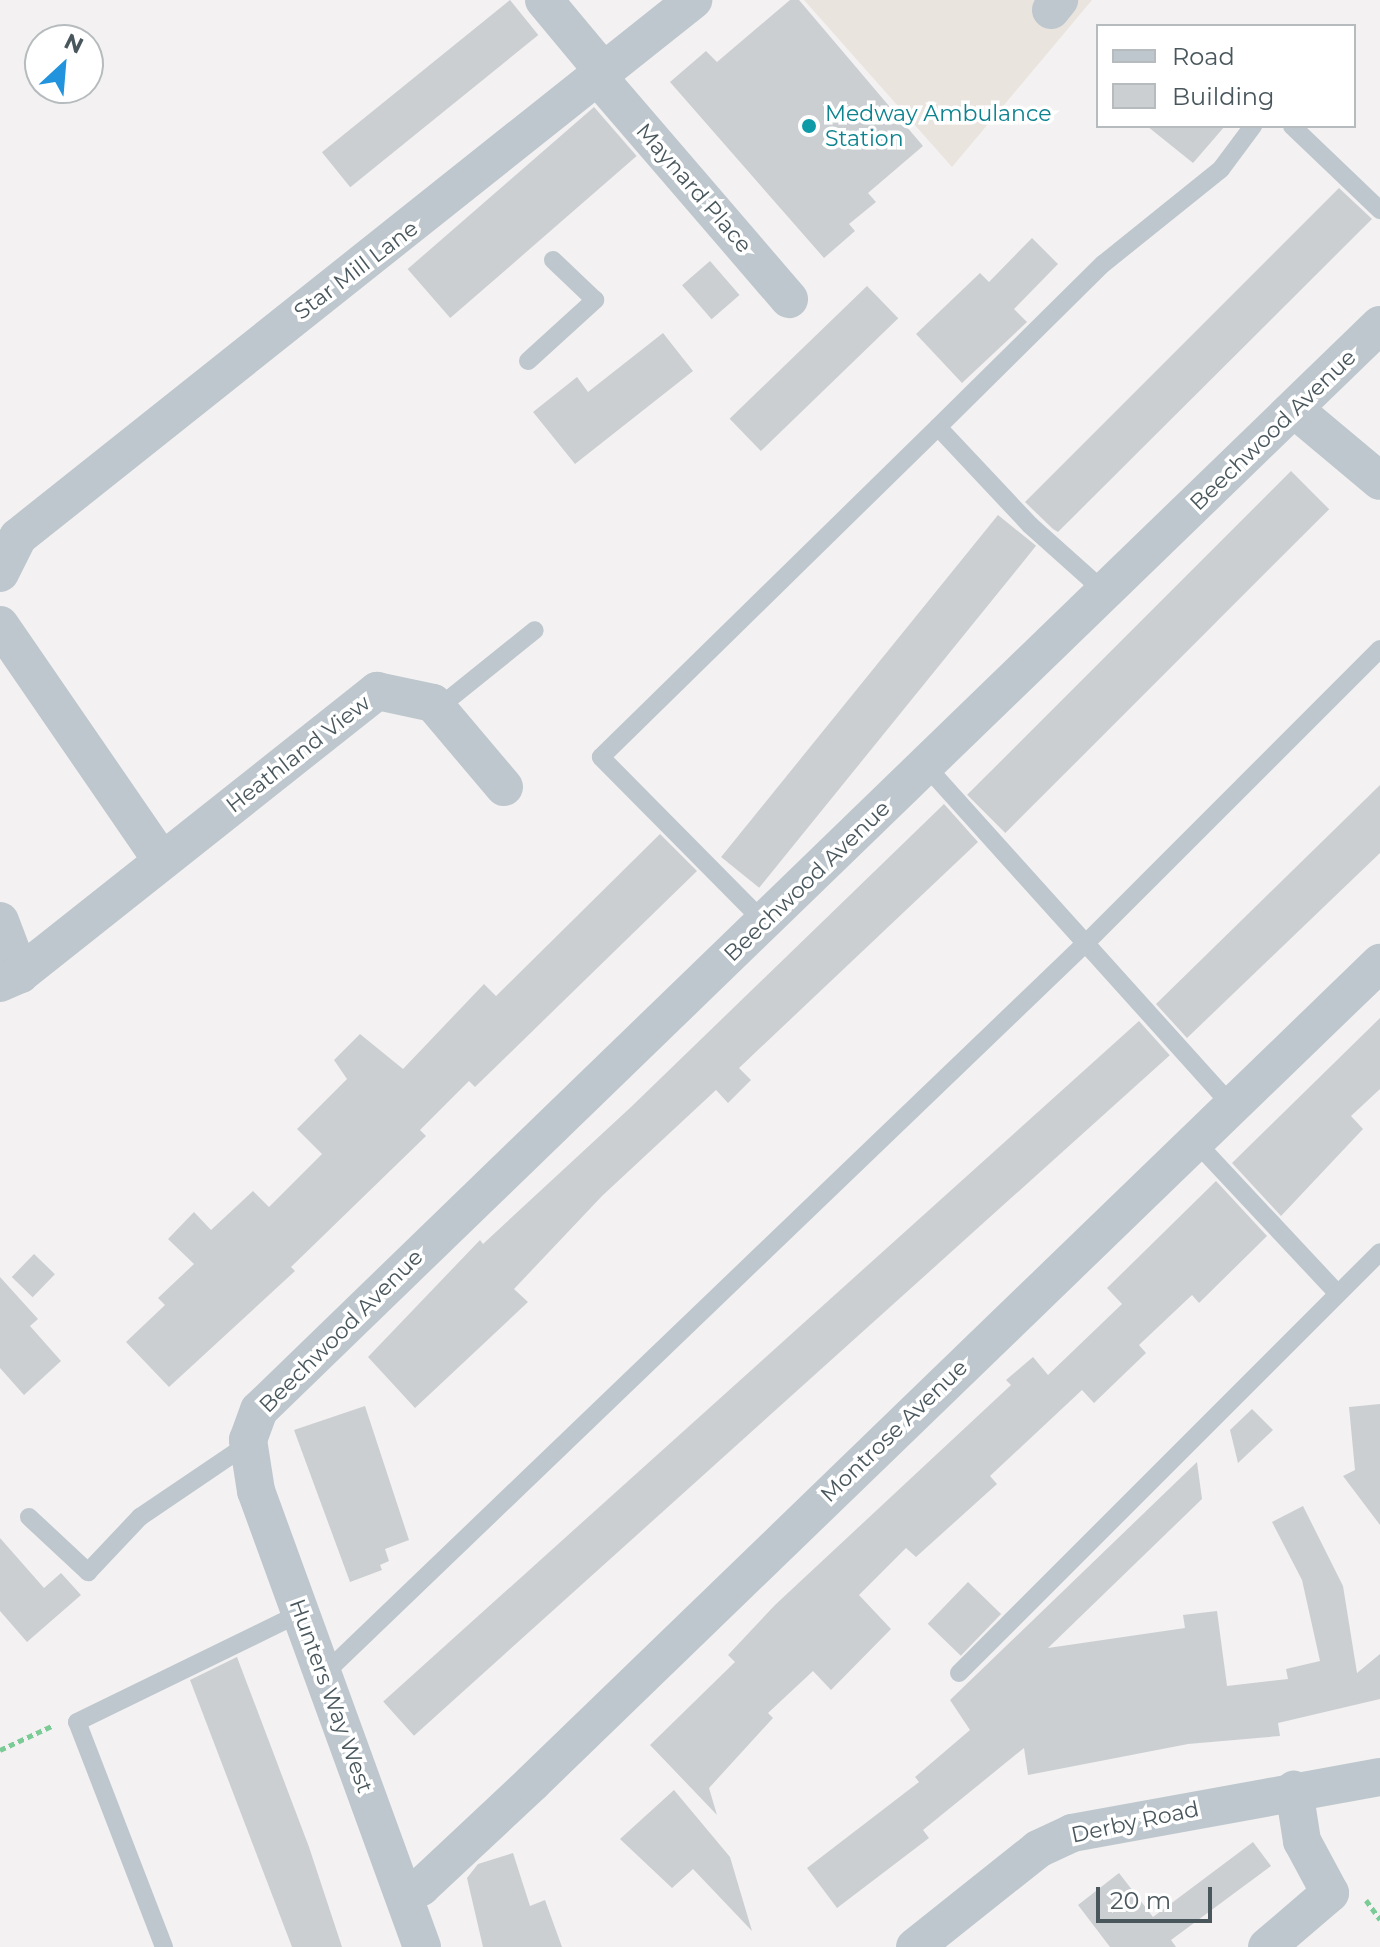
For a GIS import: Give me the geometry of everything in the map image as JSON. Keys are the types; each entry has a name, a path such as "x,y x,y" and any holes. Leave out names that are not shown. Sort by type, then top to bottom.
{"street":[{"name":"Maynard Place","path":"544,0 601,74 789,299"},
{"name":"Star Mill Lane","path":"0,573 18,537 693,0"},
{"name":"Beechwood Avenue","path":"248,1444 270,1396 1106,593 1380,325"},
{"path":"1294,409 1380,481"},
{"path":"0,625 162,861"},
{"name":"Heathland View","path":"0,921 10,978 377,691 438,708"},
{"path":"438,708 504,787"},
{"name":"Montrose Avenue","path":"404,1895 424,1885 532,1783 1230,1104 1380,963"},
{"name":"Hunters Way West","path":"248,1444 256,1491 422,1947"},
{"name":"Derby Road","path":"915,1947 1038,1849 1072,1833 1294,1790 1380,1777"},
{"path":"1267,1947 1330,1893 1302,1841 1294,1790"}],"lane":[{"path":"764,922 601,757 1103,264 1221,169 1252,128"},
{"path":"1294,128 1380,210"},
{"path":"528,361 595,300 553,260"},
{"path":"938,427 1030,525 1106,593"},
{"path":"438,708 535,630"},
{"path":"323,1675 1088,941 1380,649"},
{"path":"926,766 1088,941 1230,1104"},
{"path":"1194,1140 1336,1292"},
{"path":"959,1673 1336,1292 1380,1252"},
{"path":"29,1517 88,1572 140,1517 248,1444"},
{"path":"164,1947 77,1722 300,1613"}],"shaded area":[{"path":"804,0 1092,0 952,167"}],"building":[{"path":"510,0 538,35 350,187 322,152"},
{"name":"Medway Ambulance Station","path":"790,0 799,0 923,146 868,193 876,202 849,224 855,231 824,258 670,82 706,51 717,62"},
{"path":"594,107 637,156 450,318 408,269"},
{"path":"1149,128 1223,128 1193,163"},
{"path":"1339,188 1372,219 1058,532 1053,529 1025,502"},
{"path":"1032,238 1058,264 1014,309 1027,322 962,383 916,334 980,273 989,282"},
{"path":"710,261 740,295 712,319 682,285"},
{"path":"867,286 898,318 761,451 730,419"},
{"path":"663,333 693,371 575,464 533,412 577,377 588,392"},
{"path":"1291,471 1329,509 1005,833 967,795"},
{"path":"998,515 1036,546 759,888 721,857"},
{"path":"1380,785 1380,853 1187,1038 1156,1004"},
{"path":"944,804 978,842 739,1068 751,1080 728,1103 716,1090 602,1196 514,1289 528,1302 415,1408 368,1357 480,1240 483,1244 631,1107"},
{"path":"660,834 697,871 475,1087 469,1081 420,1130 426,1136 291,1267 295,1271 169,1387 126,1342 165,1305 158,1298 194,1264 168,1239 194,1212 211,1230 253,1191 269,1207 322,1154 297,1129 347,1079 334,1060 360,1034 403,1069 484,984 496,996"},
{"path":"1380,1018 1380,1089 1351,1116 1363,1129 1281,1216 1232,1163"},
{"path":"1139,1021 1170,1055 414,1736 383,1702"},
{"path":"1216,1181 1267,1236 1199,1303 1192,1295 1139,1345 1146,1353 1094,1403 1082,1390 990,1476 997,1484 916,1557 906,1548 859,1595 891,1629 831,1690 813,1671 768,1713 773,1718 709,1788 717,1815 650,1745 735,1662 728,1655 775,1605 1011,1385 1006,1380 1033,1357 1048,1375 1122,1304 1107,1288"},
{"path":"34,1254 55,1274 33,1297 12,1277"},
{"path":"0,1277 38,1319 30,1326 61,1361 24,1395 0,1368"},
{"path":"1380,1404 1380,1525 1343,1476 1355,1470 1349,1407"},
{"path":"365,1406 409,1540 385,1549 389,1561 380,1565 382,1570 350,1582 294,1430"},
{"path":"1252,1409 1273,1430 1238,1463 1230,1430"},
{"path":"1197,1462 1202,1499 1048,1648 1185,1628 1183,1615 1217,1611 1227,1686 1288,1679 1286,1669 1320,1661 1302,1580 1272,1522 1303,1506 1343,1586 1357,1673 1380,1654 1380,1699 1278,1723 1280,1736 1188,1744 1028,1775 1024,1748 923,1830 929,1838 837,1908 807,1868 919,1782 915,1777 970,1730 950,1700"},
{"path":"0,1538 44,1588 61,1573 81,1595 27,1642 0,1611"},
{"path":"968,1582 1001,1614 961,1656 928,1624"},
{"path":"237,1657 309,1847 342,1947 292,1947 190,1680"},
{"path":"674,1790 730,1857 752,1931 693,1869 672,1888 620,1839"},
{"path":"1253,1842 1271,1866 1171,1940 1176,1947 1110,1947 1078,1905 1119,1873 1153,1917"},
{"path":"513,1853 530,1906 545,1900 562,1947 483,1947 467,1878 478,1864"}],"place":[{"name":"Medway Ambulance Station","path":"809,126"}]}
